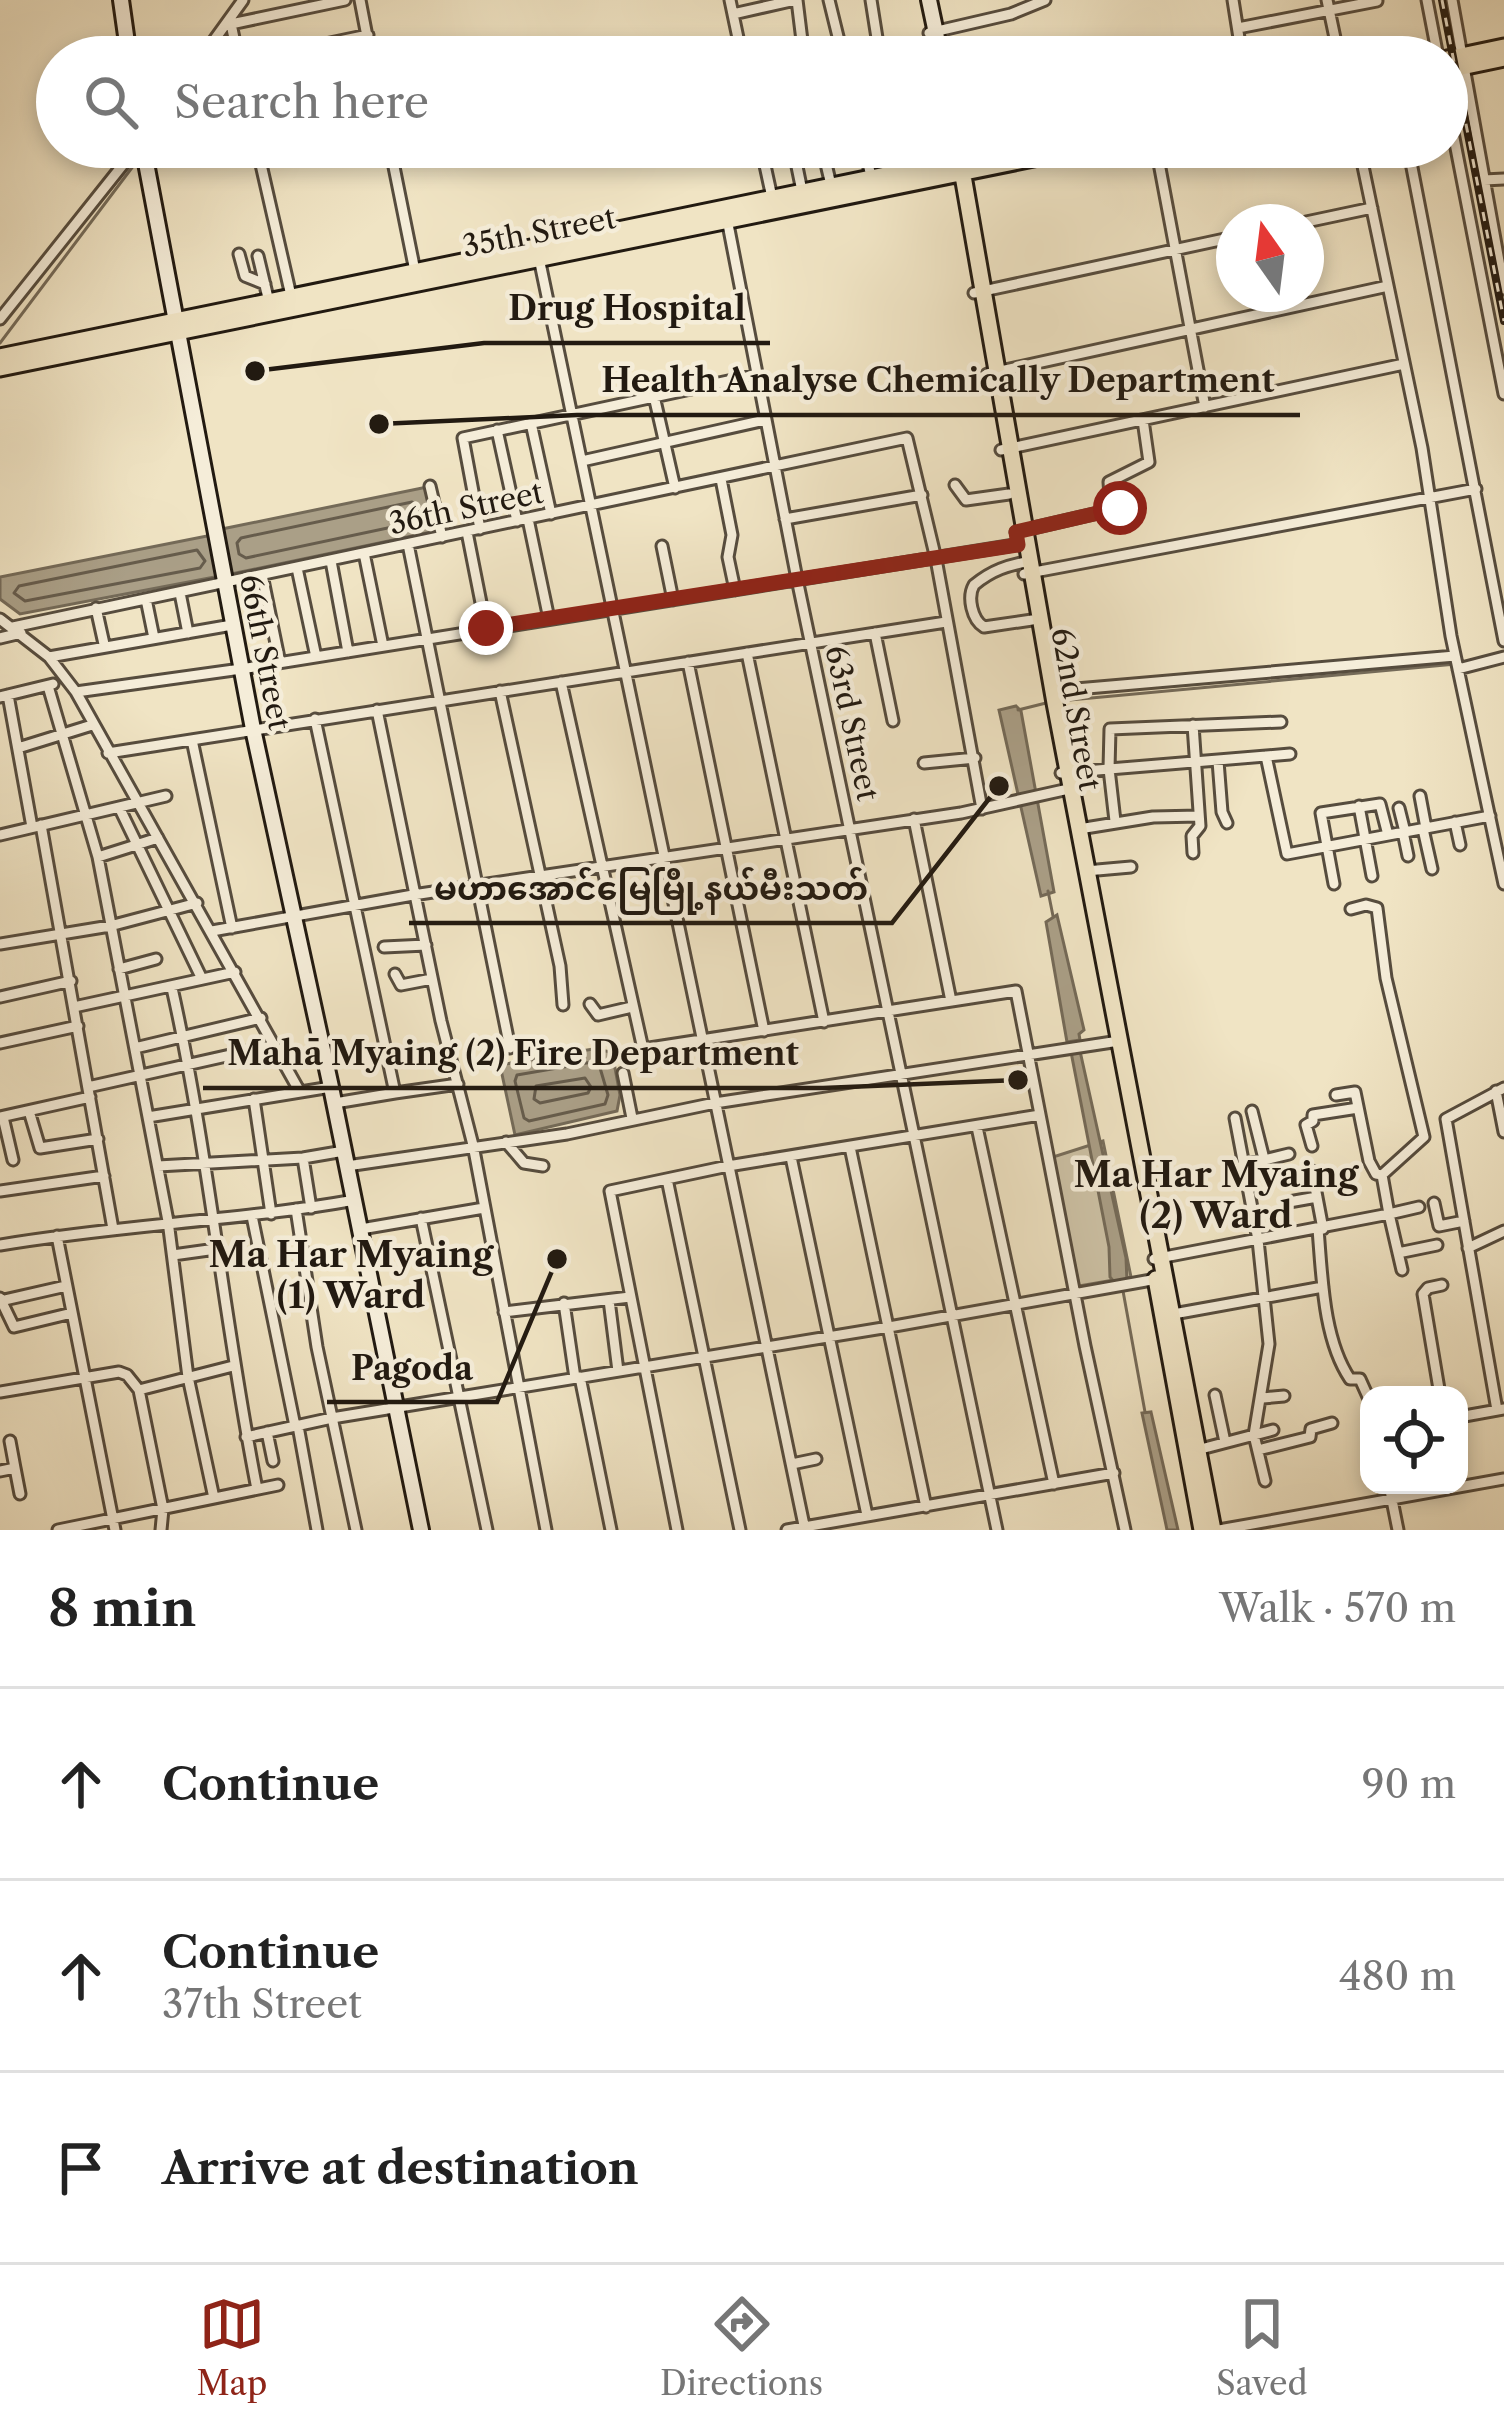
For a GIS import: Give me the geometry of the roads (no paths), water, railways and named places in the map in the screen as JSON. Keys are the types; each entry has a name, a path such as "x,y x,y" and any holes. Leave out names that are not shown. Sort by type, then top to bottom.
{"main road":[{"path":"1468,57 1504,47"},
{"path":"1468,60 1504,58"},
{"name":"35th Street","path":"0,368 66,350 897,180 935,168"},
{"name":"62nd Street","path":"958,168 1064,779 1168,1314"},
{"name":"35th Street","path":"774,205 802,191 871,176 897,180"},
{"name":"35th Street","path":"179,327 269,302 293,304"},
{"name":"35th Street","path":"0,357 66,350"},
{"name":"62nd Street","path":"1006,449 1009,494 1021,537"},
{"name":"62nd Street","path":"1027,567 1032,620 1051,699"},
{"name":"62nd Street","path":"1064,779 1079,829 1115,1041"},
{"path":"1168,1314 1216,1530"},
{"path":"1168,1314 1202,1530"}],"street":[{"path":"121,0 126,36"},
{"path":"219,36 242,0"},
{"path":"230,22 345,0"},
{"path":"360,0 368,35 363,36"},
{"path":"730,0 738,36"},
{"path":"733,14 794,0 800,36"},
{"path":"829,0 838,36"},
{"path":"871,0 877,36"},
{"path":"926,0 933,36"},
{"path":"932,32 1011,14 1045,0"},
{"path":"1233,0 1239,36"},
{"path":"1427,0 1442,36"},
{"path":"1452,0 1452,36"},
{"path":"1238,28 1328,6 1377,1"},
{"path":"1328,6 1335,36"},
{"path":"230,22 233,36"},
{"path":"1468,120 1498,225 1504,290"},
{"path":"0,319 123,168"},
{"name":"66th Street","path":"145,168 179,327 253,729 421,1530"},
{"path":"262,168 293,304"},
{"path":"394,168 417,279"},
{"path":"766,168 774,205"},
{"path":"797,168 802,191"},
{"path":"826,168 830,185"},
{"path":"869,168 871,176"},
{"path":"895,168 897,180"},
{"path":"1159,168 1205,407"},
{"path":"1363,168 1430,498 1451,636 1504,884"},
{"path":"1412,168 1504,641"},
{"path":"1460,168 1504,394"},
{"path":"1484,180 1504,179"},
{"path":"1324,218 1372,208"},
{"name":"63rd Street","path":"726,214 797,579 997,1530"},
{"path":"978,292 1216,241"},
{"path":"239,254 245,276 265,284"},
{"path":"538,254 805,1528"},
{"path":"258,256 269,302"},
{"path":"992,374 1388,286"},
{"path":"1006,449 1404,364"},
{"path":"480,529 462,439 756,375"},
{"path":"654,396 675,488"},
{"path":"582,461 765,420"},
{"path":"76,692 936,559 1115,509 1109,482 1149,462 1143,420"},
{"path":"531,423 551,514"},
{"path":"497,430 549,619"},
{"name":"36th Street","path":"0,638 32,621 908,439 922,495"},
{"path":"721,479 732,536 728,557 734,590"},
{"path":"956,485 965,500 1009,494"},
{"path":"430,487 442,537"},
{"path":"1032,620 984,627 976,621 971,598 974,585 989,573 1476,488"},
{"path":"785,519 922,495 982,809"},
{"path":"467,532 486,628"},
{"path":"408,544 510,1048"},
{"path":"662,546 673,600"},
{"path":"364,554 383,646"},
{"path":"331,561 348,652"},
{"path":"297,568 316,657"},
{"path":"262,575 280,663"},
{"path":"180,593 188,633"},
{"path":"146,599 154,638"},
{"path":"96,608 104,644"},
{"path":"0,619 49,657 76,692 300,1092"},
{"path":"113,753 946,622"},
{"path":"49,657 232,625"},
{"path":"875,633 893,721"},
{"path":"747,652 824,1022"},
{"path":"1051,699 1504,657"},
{"path":"688,662 764,1031"},
{"path":"65,682 4,696 63,936 113,1228"},
{"path":"561,682 643,1048 1016,991 1125,1530"},
{"path":"48,686 98,857 168,1221 188,1377 214,1498"},
{"path":"500,692 560,966 563,1005"},
{"path":"377,710 413,896 473,1145 547,1530"},
{"path":"315,719 395,1093"},
{"path":"1114,821 1108,769 1110,729 1281,722"},
{"path":"18,748 92,725"},
{"path":"1193,725 1200,827 1192,836 1193,854"},
{"path":"192,740 232,928"},
{"path":"212,932 353,905 982,809 1037,796 1064,779 1108,769 1290,754"},
{"path":"1266,756 1285,851 1293,854 1490,816"},
{"path":"924,763 975,758"},
{"path":"1218,761 1227,823"},
{"path":"0,835 166,796"},
{"path":"1420,796 1432,869"},
{"path":"1334,884 1321,813 1380,804 1388,836"},
{"path":"118,806 202,979"},
{"path":"1359,806 1372,876"},
{"path":"1399,808 1408,856"},
{"path":"1079,829 1114,821 1199,815"},
{"path":"914,820 951,1001"},
{"path":"1455,822 1460,845"},
{"path":"98,857 158,838"},
{"path":"1086,871 1131,867"},
{"path":"0,944 63,936 197,903"},
{"path":"1351,909 1372,905 1378,910 1386,978 1424,1137"},
{"path":"384,947 426,946"},
{"path":"119,969 156,959"},
{"path":"74,1007 235,972"},
{"path":"395,974 398,984 433,979"},
{"path":"0,997 70,981"},
{"path":"172,988 196,1107 233,1366 257,1490"},
{"path":"590,1004 598,1015 632,1007"},
{"path":"135,1048 261,1018"},
{"path":"0,1043 78,1026"},
{"path":"158,1166 346,1158 506,1142 715,1103 1115,1041"},
{"path":"13,1160 2,1117 140,1075 275,1045"},
{"path":"623,1072 632,1118"},
{"path":"148,1117 300,1092 395,1093 458,1084"},
{"path":"1336,1095 1354,1090 1371,1166 1382,1175 1402,1270"},
{"path":"1382,1175 1446,1119 1500,1090 1504,1132"},
{"path":"254,1099 271,1214"},
{"path":"1312,1146 1306,1125 1313,1115 1358,1108"},
{"path":"29,1111 40,1148 98,1139"},
{"path":"1252,1112 1264,1160"},
{"path":"677,1530 610,1191 728,1166 1040,1114"},
{"path":"1234,1118 1264,1296 1269,1360 1254,1436 1265,1480"},
{"path":"1446,1119 1500,1409 1468,1415"},
{"path":"977,1127 1054,1484"},
{"path":"506,1142 524,1163 543,1166"},
{"path":"850,1147 926,1507"},
{"path":"1243,1166 1289,1154"},
{"path":"791,1157 867,1515"},
{"path":"303,1158 311,1208"},
{"path":"1312,1171 1326,1284 1343,1369 1363,1386"},
{"path":"0,1191 104,1176"},
{"path":"667,1178 740,1530"},
{"path":"1289,1202 1317,1196"},
{"path":"0,1245 355,1200"},
{"path":"1434,1203 1439,1226 1464,1221"},
{"path":"1158,1258 1419,1207"},
{"path":"361,1229 484,1208"},
{"path":"296,1209 356,1530"},
{"path":"252,1216 317,1530"},
{"path":"422,1218 487,1530"},
{"path":"1468,1248 1504,1231"},
{"path":"56,1236 114,1524"},
{"path":"1398,1253 1437,1245"},
{"path":"173,1255 216,1249"},
{"path":"246,1437 332,1418 1161,1278"},
{"path":"1168,1314 1326,1284"},
{"path":"1438,1386 1423,1294 1442,1285"},
{"path":"66,1286 0,1300 14,1327 72,1313"},
{"path":"504,1312 630,1298"},
{"path":"609,1300 618,1371"},
{"path":"564,1303 611,1530"},
{"path":"139,1390 233,1366"},
{"path":"0,1393 119,1372 127,1375 139,1390 163,1509 160,1530"},
{"path":"1215,1395 1225,1442"},
{"path":"1263,1398 1284,1396"},
{"path":"1258,1450 1310,1437 1311,1429 1332,1423"},
{"path":"1197,1450 1273,1430"},
{"path":"267,1432 274,1461"},
{"path":"10,1442 20,1494"},
{"path":"792,1464 816,1459"},
{"path":"0,1471 15,1468"},
{"path":"787,1530 1114,1473"},
{"path":"1216,1530 1504,1479"},
{"path":"58,1530 114,1524 278,1485"},
{"path":"1391,1494 1398,1530"}],"water":[{"path":"427,487 436,531 231,574 222,529"},
{"path":"212,535 220,576 20,614 0,599 0,577"},
{"path":"1016,706 1021,711 1054,892 1041,896 999,710"},
{"path":"1057,915 1084,1030 1080,1040 1067,1042 1046,922"},
{"path":"593,1049 612,1052 620,1095 617,1111 515,1135 500,1065"},
{"path":"1080,1051 1126,1258 1127,1281 1115,1283 1110,1277 1109,1247 1071,1052"},
{"path":"1151,1412 1178,1530 1167,1530 1142,1413"}],"waterway":[{"path":"223,36 226,31"},
{"path":"0,343 132,168"},
{"path":"1059,701 1456,664"},
{"path":"1018,710 1050,702"},
{"path":"1048,891 1053,916"},
{"path":"1123,1291 1145,1412"}],"railway":[{"path":"1442,0 1449,36"},
{"path":"1468,135 1504,321"}],"place":[{"name":"Drug Hospital","path":"255,371"},
{"name":"Health Analyse Chemically Department","path":"379,424"},
{"name":"မဟာအောင်မြေမြို့နယ်မီးသတ်","path":"999,786"},
{"name":"Mahā Myaing (2) Fire Department","path":"1018,1080"},
{"name":"Pagoda","path":"557,1259"}],"district":[{"name":"Ma Har Myaing (2) Ward","path":"1216,1194"},
{"name":"Ma Har Myaing (1) Ward","path":"351,1274"}]}
